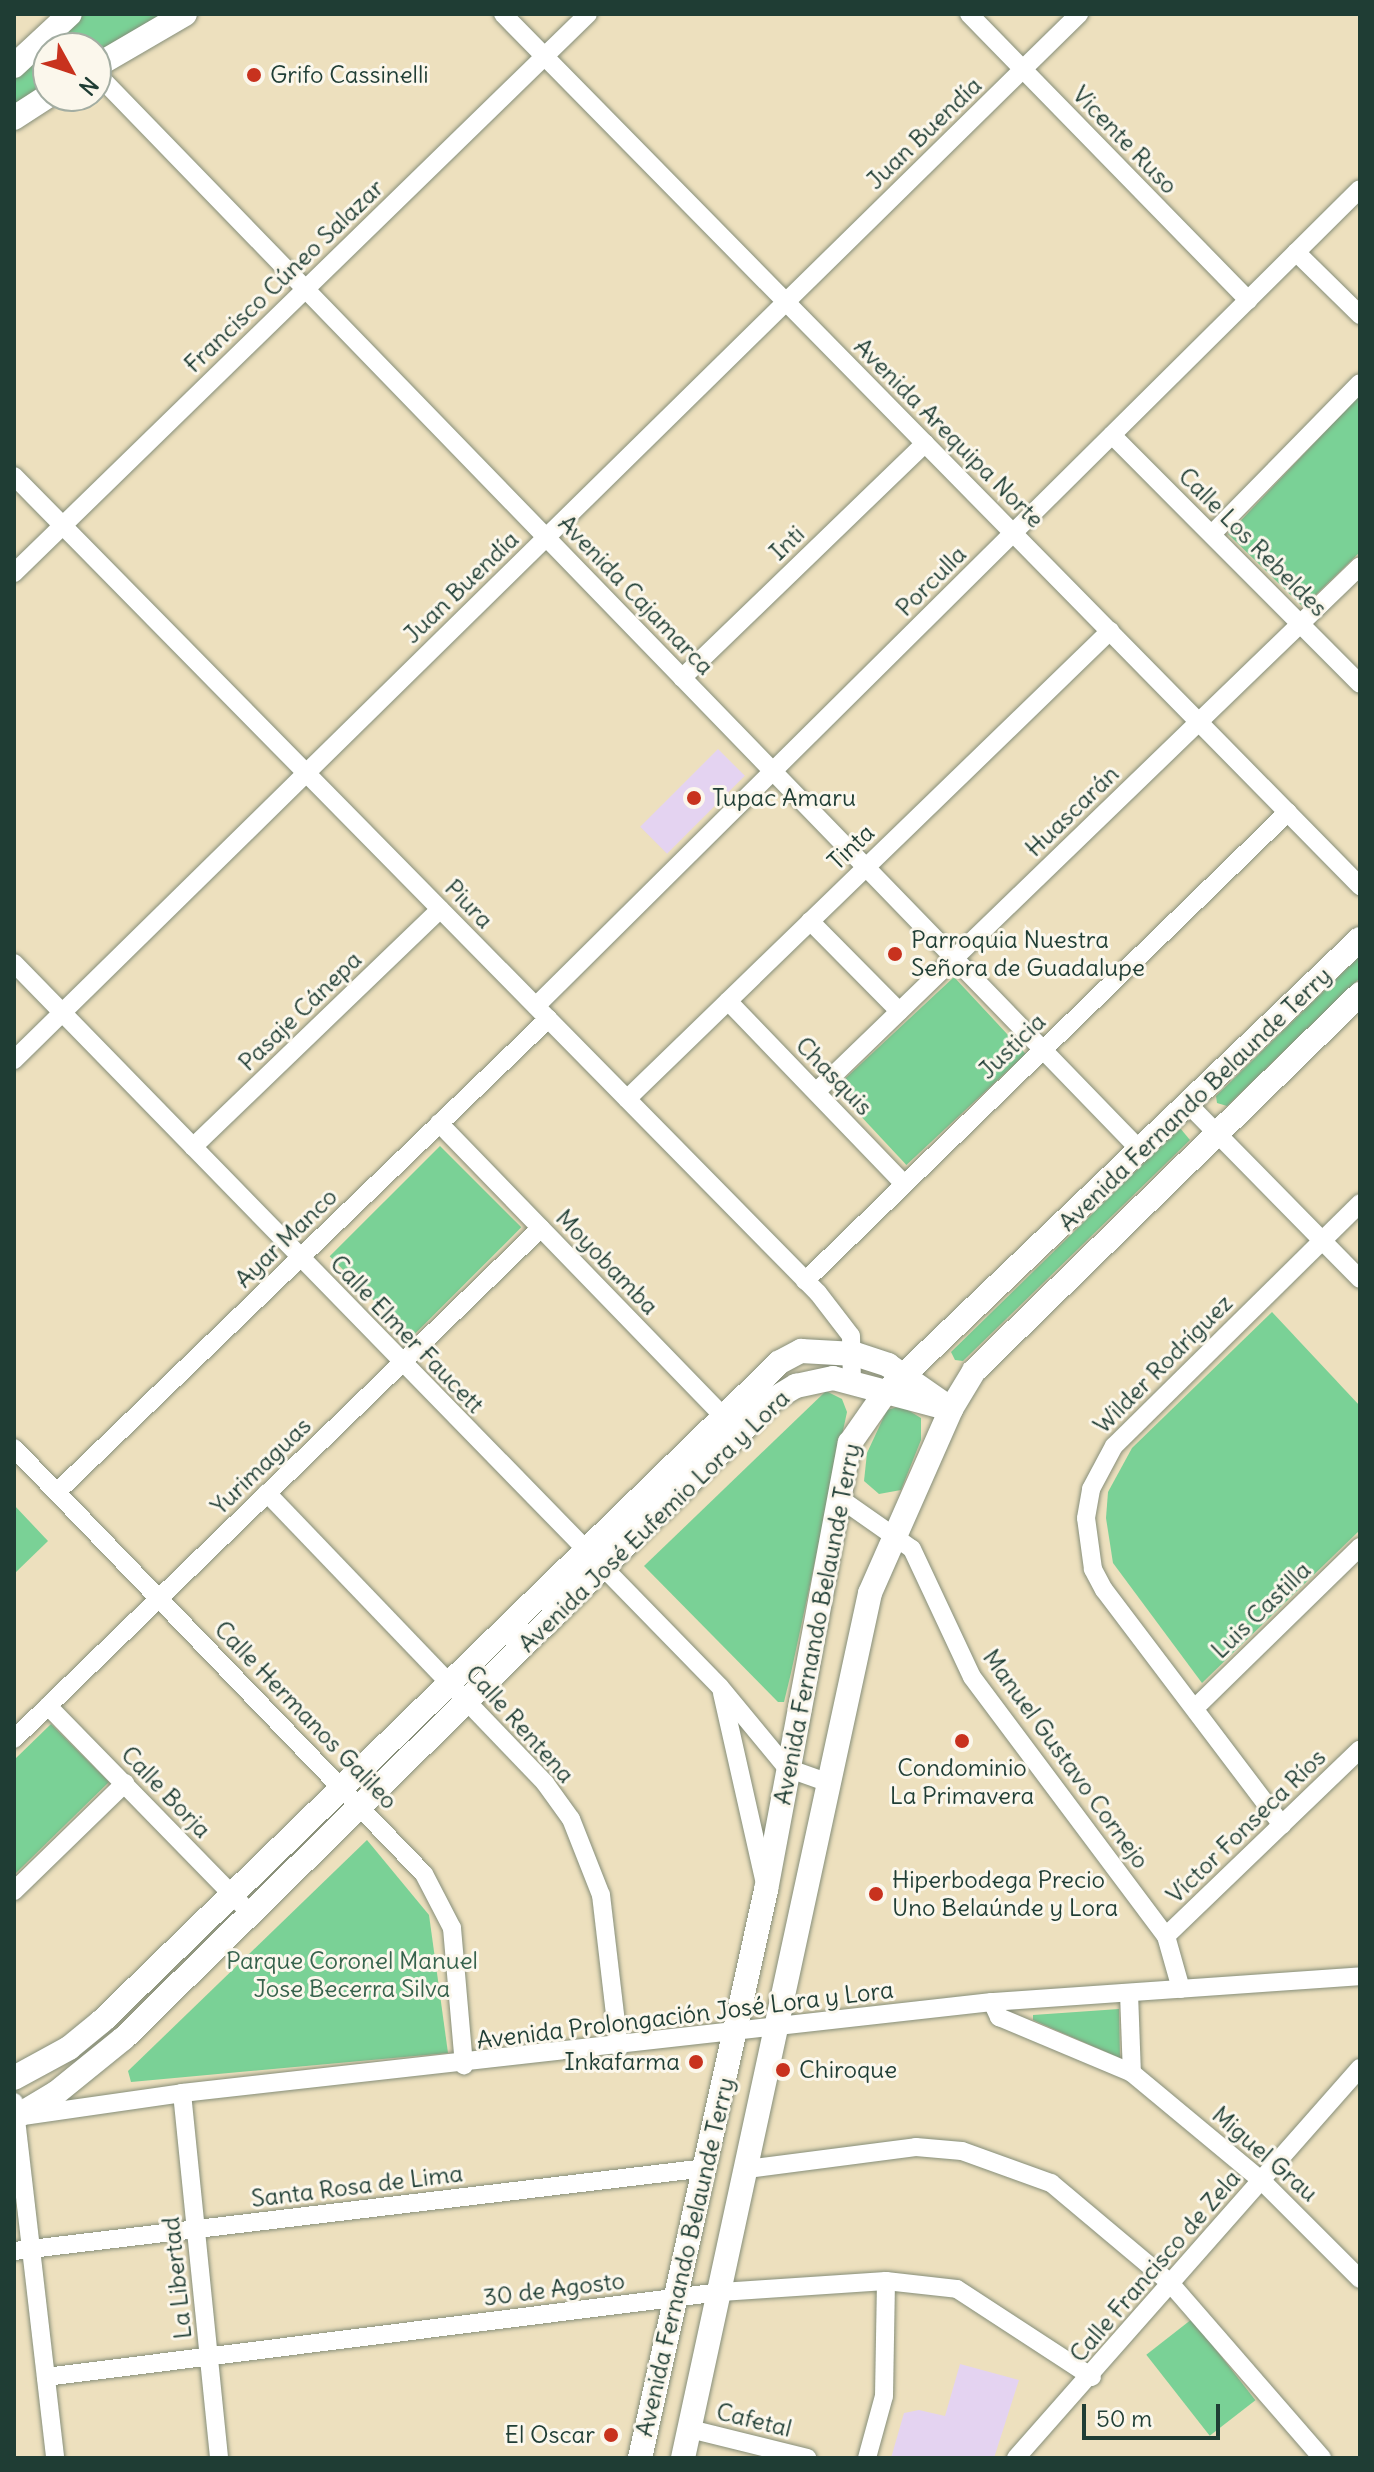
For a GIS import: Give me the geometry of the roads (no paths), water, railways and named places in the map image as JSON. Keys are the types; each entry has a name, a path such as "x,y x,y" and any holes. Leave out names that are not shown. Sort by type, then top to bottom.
{"main road":[{"path":"112,57 185,14"},
{"path":"14,66 60,17"},
{"path":"14,118 32,106"},
{"name":"Avenida Fernando Belaunde Terry","path":"640,2458 766,1890 850,1443 885,1393 907,1376 1360,939"},
{"name":"Avenida Fernando Belaunde Terry","path":"683,2458 721,2292 826,1782 870,1593 893,1534 951,1409 974,1371 1360,994"},
{"name":"Avenida José Eufemio Lora y Lora","path":"15,2112 89,2069 250,1913 450,1682 780,1362 801,1351 855,1354 907,1376 951,1409"},
{"name":"Avenida José Eufemio Lora y Lora","path":"14,2078 69,2048 102,2021 232,1895 465,1702 774,1399 796,1386 833,1378 951,1409"}],"street":[{"name":"Avenida Arequipa Norte","path":"503,14 1360,886"},
{"name":"Francisco Cúneo Salazar","path":"14,573 588,14"},
{"name":"Vicente Ruso","path":"969,14 1248,300"},
{"name":"Juan Buendía","path":"14,1060 1079,14"},
{"name":"Avenida Cajamarca","path":"112,90 1141,1151"},
{"name":"Porculla","path":"542,1013 773,771 1360,189"},
{"path":"1296,252 1360,315"},
{"path":"1212,534 1360,383"},
{"name":"Calle Los Rebeldes","path":"1112,435 1360,684"},
{"name":"Inti","path":"682,678 925,443"},
{"name":"Piura","path":"14,476 805,1281 851,1336 855,1354"},
{"name":"Huascarán","path":"817,1091 1360,566"},
{"name":"Tinta","path":"627,1099 1110,631"},
{"name":"Justicia","path":"805,1281 1288,812"},
{"name":"Pasaje Cánepa","path":"193,1147 440,909"},
{"path":"810,921 899,1011"},
{"name":"Calle Elmer Faucett","path":"14,963 720,1687 787,1768"},
{"name":"Chasquis","path":"728,1001 904,1184"},
{"name":"Ayar Manco","path":"57,1492 439,1123 542,1013"},
{"path":"1189,1105 1360,1279"},
{"name":"Moyobamba","path":"439,1123 740,1433"},
{"name":"Wilder Rodríguez","path":"1282,1825 1093,1569 1086,1518 1091,1489 1114,1446 1360,1203"},
{"name":"Yurimaguas","path":"14,1739 541,1228"},
{"path":"852,1382 855,1354"},
{"name":"Calle Hermanos Galileo","path":"14,1448 402,1848 441,1900 452,1928 464,2065"},
{"name":"Calle Rentena","path":"267,1493 545,1783 590,1858 601,1895 619,2048"},
{"name":"Manuel Gustavo Cornejo","path":"838,1497 912,1549 972,1677 1166,1936 1181,1989"},
{"name":"Luis Castilla","path":"1195,1708 1360,1547"},
{"path":"720,1687 766,1890"},
{"name":"Calle Borja","path":"48,1706 250,1913"},
{"name":"Víctor Fonseca Ríos","path":"1166,1936 1360,1749"},
{"path":"787,1768 826,1782"},
{"path":"14,1891 125,1783"},
{"name":"Avenida Prolongación José Lora y Lora","path":"15,2112 619,2048 992,2002 1360,1975"},
{"path":"1129,1993 1132,2073"},
{"name":"Miguel Grau","path":"992,2002 999,2017 1132,2073 1261,2180 1360,2279"},
{"name":"Calle Francisco de Zela","path":"1016,2458 1092,2377 1170,2283 1357,2076"},
{"name":"La Libertad","path":"182,2093 219,2458"},
{"path":"15,2112 22,2250 46,2377 55,2458"},
{"path":"747,2169 916,2147 991,2159 1051,2183 1170,2283 1322,2458"},
{"name":"Santa Rosa de Lima","path":"22,2250 706,2168"},
{"path":"867,2458 884,2396 886,2281"},
{"name":"30 de Agosto","path":"46,2377 721,2292 886,2281 957,2289 1092,2377"},
{"name":"Cafetal","path":"690,2429 807,2458"}],"place":[{"name":"Grifo Cassinelli","path":"254,75"},
{"name":"Tupac Amaru","path":"694,798"},
{"name":"Parroquia Nuestra Señora de Guadalupe","path":"895,954"},
{"name":"Condominio La Primavera","path":"962,1741"},
{"name":"Hiperbodega Precio Uno Belaúnde y Lora","path":"876,1894"},
{"name":"Inkafarma","path":"696,2062"},
{"name":"Chiroque","path":"783,2070"},
{"name":"El Oscar","path":"611,2435"}],"park label":[{"name":"Parque Coronel Manuel Jose Becerra Silva","path":"352,1975"}]}
